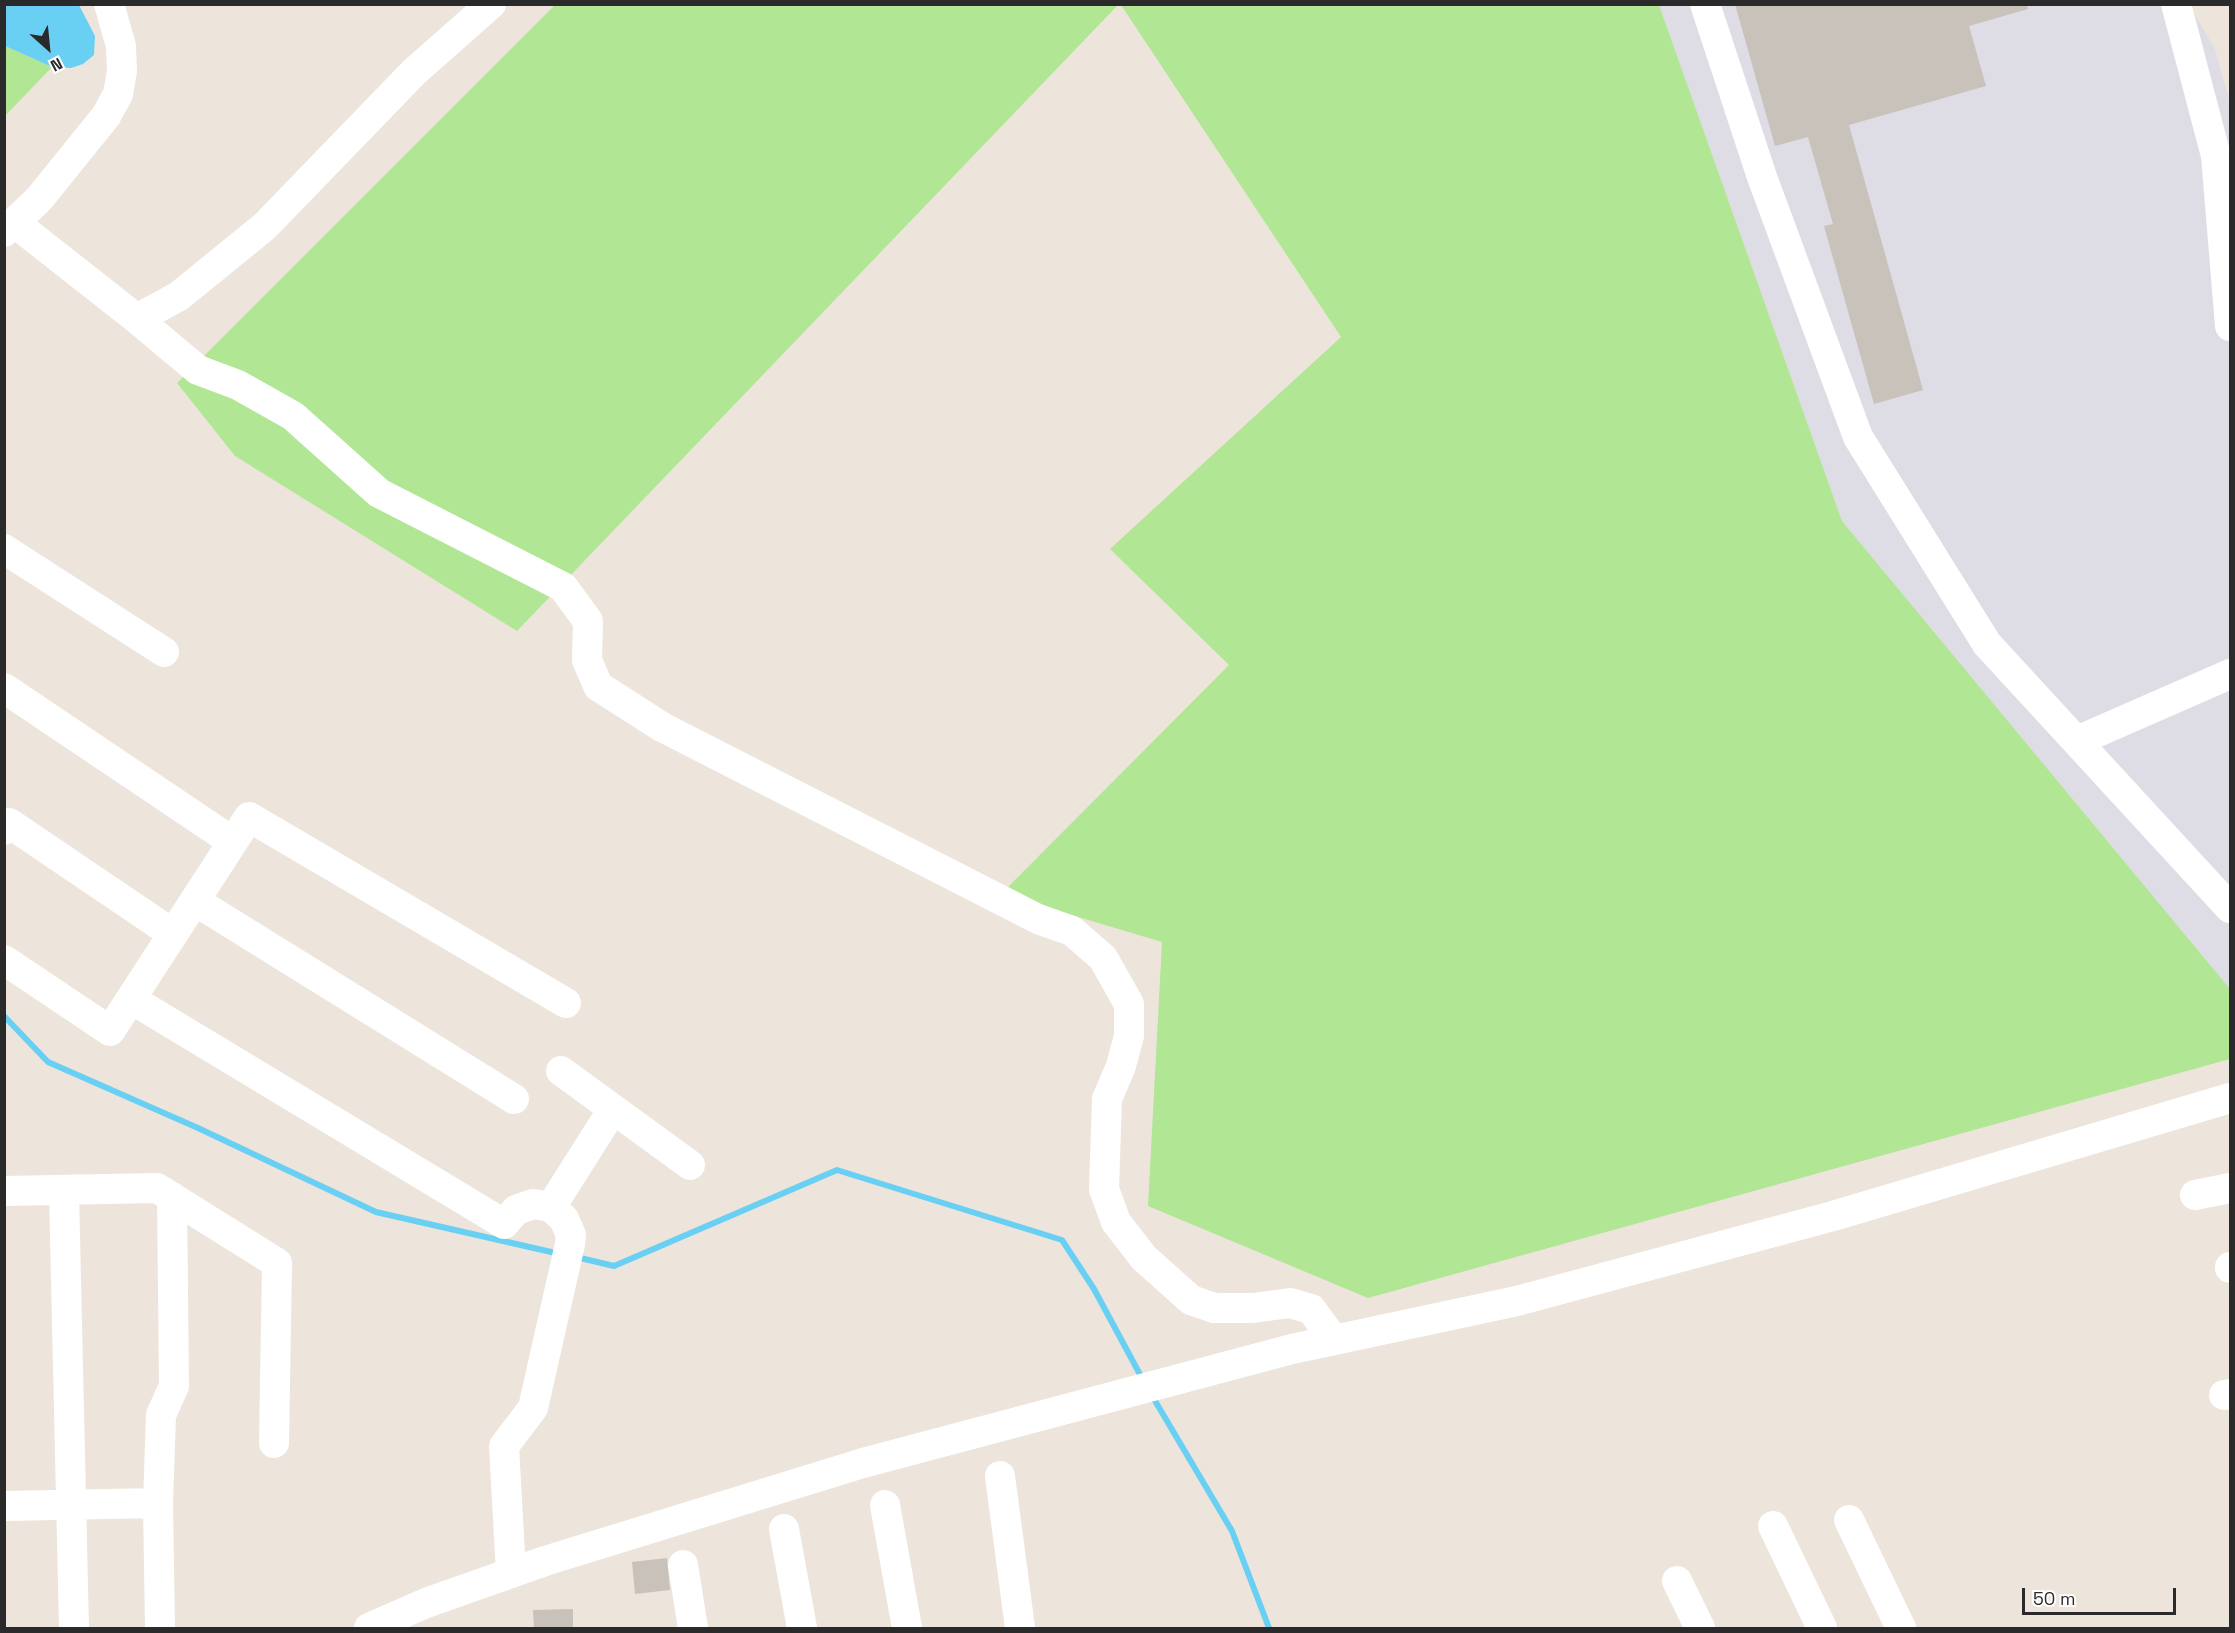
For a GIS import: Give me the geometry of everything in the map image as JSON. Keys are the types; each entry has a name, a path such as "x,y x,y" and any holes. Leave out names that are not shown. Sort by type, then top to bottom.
{"street":[{"path":"109,4 121,46 122,71 118,94 106,116 39,199 10,228 137,319 198,370 238,385 293,416 379,493 563,587 588,621 587,660 598,686 673,732 1038,919 1072,931 1103,958 1129,1004 1129,1036 1121,1066 1107,1099 1104,1189 1116,1222 1144,1258 1191,1300 1214,1308 1253,1308 1290,1302 1311,1309 1334,1340"},
{"path":"137,319 179,296 265,226 414,72 491,4"},
{"path":"1705,4 1762,177 1858,437 1987,644 2230,908"},
{"path":"2176,4 2216,156 2230,326"},
{"path":"4,549 164,652"},
{"path":"2077,741 2230,674"},
{"path":"4,688 233,842"},
{"path":"4,960 110,1031 249,817 566,1003"},
{"path":"4,830 9,823 173,934"},
{"path":"195,901 514,1099"},
{"path":"131,999 504,1224 509,1217 524,1206 533,1204 558,1212 568,1227 567,1256 533,1408 504,1446 511,1573"},
{"path":"561,1071 690,1165"},
{"path":"369,1629 426,1603 511,1573 863,1463 1334,1340 1517,1300 1810,1222 2230,1098"},
{"path":"551,1208 613,1109"},
{"path":"4,1191 157,1188 277,1263 274,1443"},
{"path":"2195,1195 2230,1188"},
{"path":"64,1191 74,1629"},
{"path":"159,1629 158,1503 161,1415 174,1386 172,1197"},
{"path":"1000,1476 1020,1629"},
{"path":"4,1506 158,1503"},
{"path":"885,1505 907,1629"},
{"path":"1849,1520 1901,1629"},
{"path":"1773,1526 1822,1629"},
{"path":"784,1529 802,1629"},
{"path":"682,1565 693,1629"},
{"path":"1677,1581 1700,1629"}],"shaded area":[{"path":"1659,5 2189,5 2215,49 2230,103 2230,989 1842,521"}],"green space":[{"path":"555,5 1118,5 517,631 235,456 177,383"},
{"path":"1121,5 1659,5 1842,521 2230,989 2230,1059 1368,1298 1148,1206 1162,942 1001,894 1229,665 1110,549 1341,337"},
{"path":"5,46 52,67 5,116"}],"water":[{"path":"5,4 79,5 95,36 94,55 83,64 71,68 52,67 5,46"}],"building":[{"path":"1735,4 2027,4 2028,9 1969,26 1986,86 1849,125 1923,390 1874,404 1824,226 1833,224 1808,137 1775,146"},
{"path":"667,1558 670,1590 635,1594 632,1562"},
{"path":"573,1609 573,1629 534,1629 533,1610"}],"waterway":[{"path":"4,1016 48,1062 198,1128 376,1212 560,1254"},
{"path":"576,1257 614,1266 837,1170 1062,1240 1094,1289 1143,1380"},
{"path":"1151,1394 1232,1531 1269,1628"}]}
